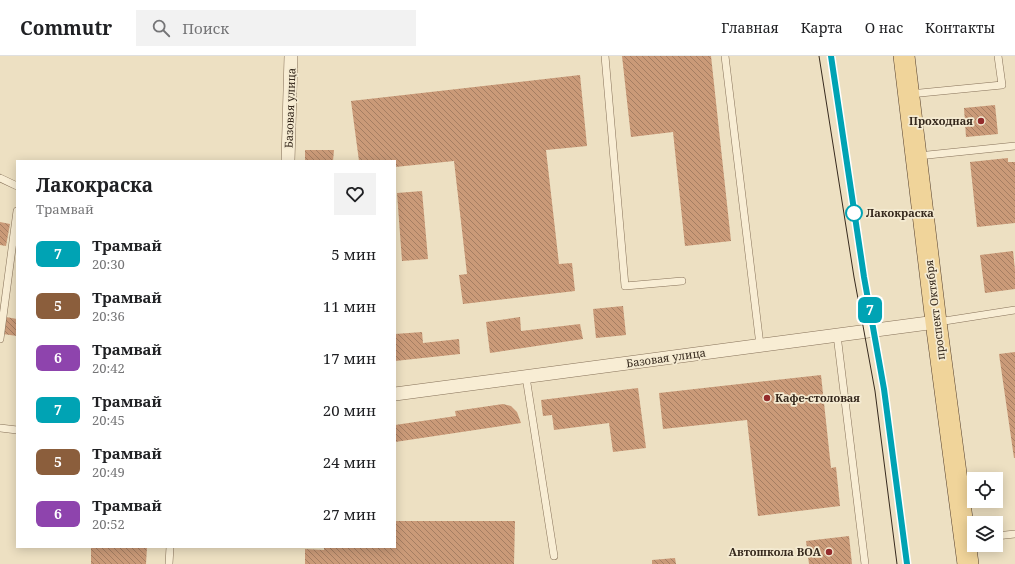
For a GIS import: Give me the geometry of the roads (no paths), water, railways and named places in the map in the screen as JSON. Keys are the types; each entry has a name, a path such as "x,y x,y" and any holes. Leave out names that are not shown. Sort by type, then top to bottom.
{"main road":[{"name":"проспект Октября","path":"904,56 910,94 936,322 967,521"},
{"name":"проспект Октября","path":"968,564 969,552"}],"street":[{"name":"Базовая улица","path":"288,160 291,56"},
{"name":"Базовая улица","path":"396,394 936,322"}],"lane":[{"path":"605,56 625,286 682,281"},
{"path":"725,56 760,346"},
{"path":"910,94 1002,85 998,56"},
{"path":"917,156 1015,146"},
{"path":"0,178 16,186"},
{"path":"0,339 16,219"},
{"path":"936,322 1015,310"},
{"path":"837,335 865,564"},
{"path":"526,377 554,556"},
{"path":"0,428 16,430"},
{"path":"1003,535 1015,534"},
{"path":"169,564 170,548"}],"tram line":[{"path":"819,56 854,277 875,391 897,564"},
{"path":"831,56 864,277 884,389 907,564"},
{"name":"7","path":"831,56 864,277 884,389 907,564"}],"place":[{"name":"Проходная","path":"981,121"},
{"name":"Лакокраска","path":"854,213"},
{"name":"Кафе-столовая","path":"767,398"},
{"name":"Автошкола ВОА","path":"829,552"}]}
